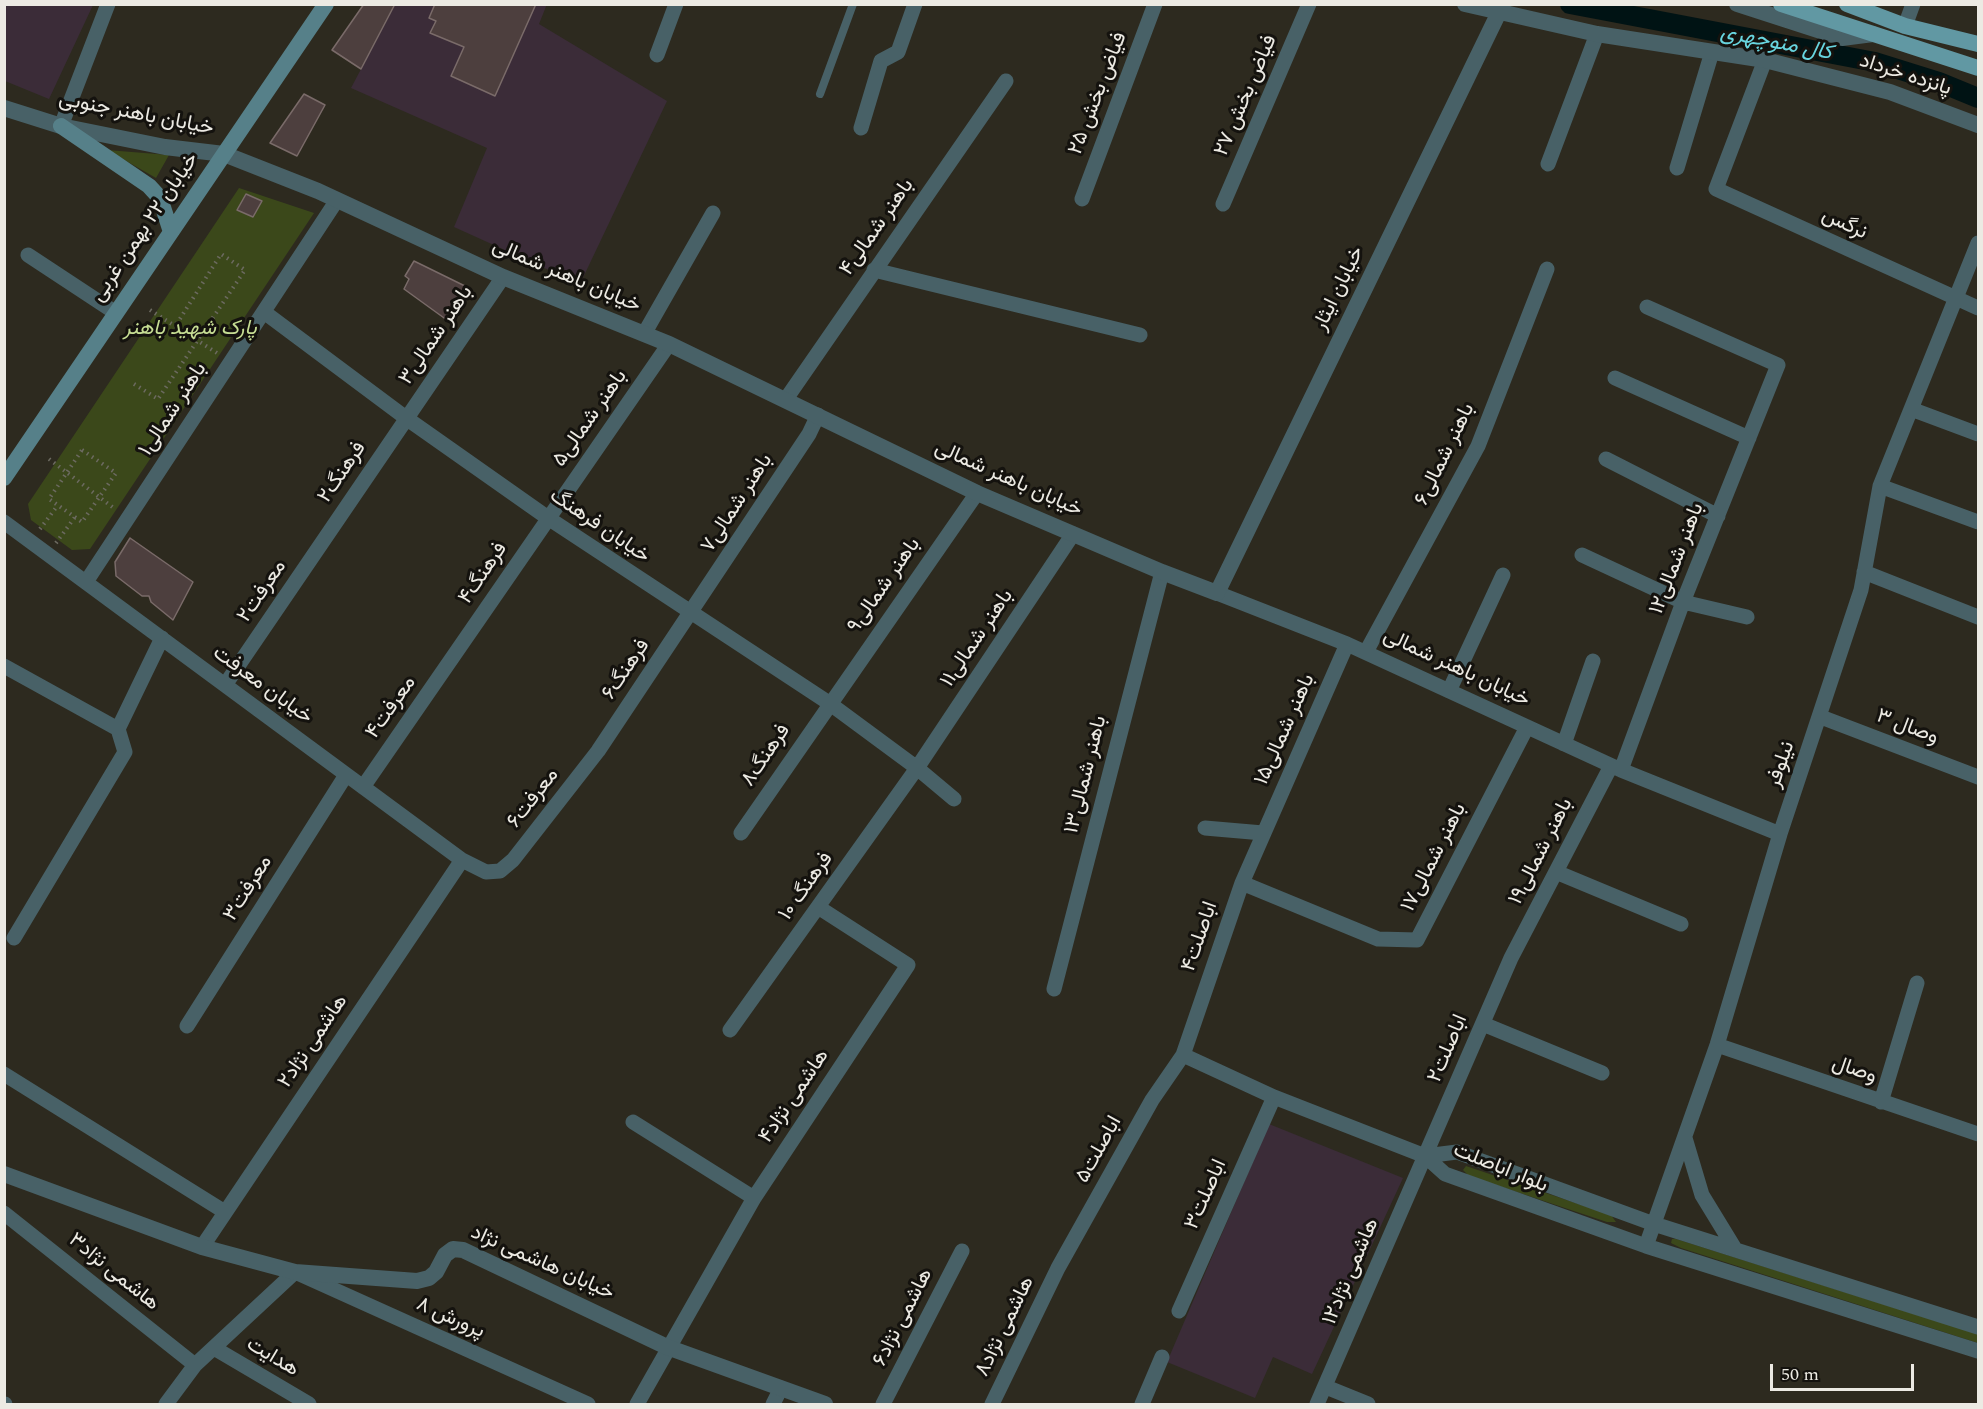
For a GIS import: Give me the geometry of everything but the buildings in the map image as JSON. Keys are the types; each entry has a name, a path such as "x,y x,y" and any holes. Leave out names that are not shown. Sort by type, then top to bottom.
{"main road":[{"name":"خیابان ۲۲ بهمن غربی","path":"4,478 326,4"},
{"path":"1781,4 1978,68"},
{"path":"1847,4 1905,26 1978,44"},
{"path":"61,126 149,186 160,198 171,232"}],"street":[{"path":"61,126 108,4"},
{"path":"657,55 676,4"},
{"path":"861,128 881,61 898,52 915,4"},
{"name":"فیاض بخش ۲۵","path":"1082,199 1155,4"},
{"name":"فیاض بخش ۲۷","path":"1223,204 1310,4"},
{"name":"پانزده خرداد","path":"1465,4 1501,8 1597,34 1766,60 1890,92 1978,125"},
{"path":"1737,4 1842,38 1873,34"},
{"path":"1905,26 1913,4"},
{"name":"خیابان ایثار","path":"1217,593 1501,8"},
{"path":"1548,164 1597,34"},
{"path":"1677,168 1712,52"},
{"name":"نرگس","path":"1766,60 1716,189 1978,308"},
{"name":"باهنر شمالی۴","path":"786,399 1006,81"},
{"name":"خیابان باهنر جنوبی","path":"7,113 165,147 224,154"},
{"name":"خیابان باهنر شمالی","path":"224,154 337,200 503,277 669,344 977,493 1162,572 1366,652 1616,768 1780,834"},
{"name":"باهنر شمالی۱","path":"87,582 337,200"},
{"path":"644,334 713,213"},
{"name":"نیلوفر","path":"1646,1246 1717,1045 1780,834 1821,717 1864,572 1880,486 1978,243"},
{"path":"28,255 116,313"},
{"name":"باهنر شمالی۶","path":"1366,652 1478,446 1547,269"},
{"path":"874,270 1140,335"},
{"name":"باهنر شمالی۳","path":"406,418 503,277"},
{"name":"باهنر شمالی۱۲","path":"1616,768 1778,364 1647,307"},
{"name":"خیابان فرهنگ","path":"264,312 406,418 548,518 829,703 917,768 954,800"},
{"name":"باهنر شمالی۵","path":"548,518 669,344"},
{"path":"1615,378 1749,438"},
{"path":"1911,409 1978,434"},
{"name":"باهنر شمالی۷","path":"691,613 809,434 818,415"},
{"name":"فرهنگ۲","path":"315,552 406,418"},
{"path":"1606,459 1718,516"},
{"path":"1880,486 1978,522"},
{"name":"باهنر شمالی۹","path":"829,703 977,493"},
{"name":"فرهنگ۴","path":"456,652 548,518"},
{"name":"خیابان معرفت","path":"4,522 462,860 486,872 500,871"},
{"name":"باهنر شمالی۱۱","path":"917,768 1073,534"},
{"name":"معرفت۲","path":"225,685 315,552"},
{"path":"1581,555 1683,602 1747,617"},
{"name":"باهنر شمالی۱۳","path":"1054,989 1162,572"},
{"path":"1864,572 1978,617"},
{"path":"1449,691 1503,575"},
{"name":"فرهنگ۶","path":"598,751 691,613"},
{"path":"14,938 125,752 118,729 162,638"},
{"name":"باهنر شمالی۱۵","path":"1263,833 1347,644"},
{"name":"معرفت۴","path":"363,787 456,652"},
{"path":"1564,744 1593,661"},
{"path":"4,666 118,729"},
{"name":"فرهنگ۸","path":"741,833 829,703"},
{"name":"وصال ۳","path":"1821,717 1978,777"},
{"name":"باهنر شمالی۱۷","path":"1242,883 1378,939 1417,940 1527,727"},
{"name":"معرفت۶","path":"500,871 513,860 598,751"},
{"name":"فرهنگ ۱۰","path":"730,1030 917,768"},
{"name":"باهنر شمالی۱۹","path":"1511,958 1556,872 1616,768"},
{"name":"معرفت۳","path":"187,1026 346,775"},
{"path":"1205,828 1263,833"},
{"name":"اباصلت۴","path":"1183,1055 1242,883 1263,833"},
{"name":"هاشمی نژاد۲","path":"202,1247 462,860"},
{"path":"1556,872 1681,924"},
{"name":"هاشمی نژاد۴","path":"637,1404 754,1198 908,965 818,907"},
{"name":"اباصلت۲","path":"1425,1156 1511,958"},
{"path":"1881,1102 1917,983"},
{"path":"1483,1024 1602,1073"},
{"name":"وصال","path":"1717,1045 1978,1134"},
{"path":"1183,1055 1274,1096 1425,1156"},
{"name":"اباصلت۵","path":"1058,1268 1152,1100 1183,1055"},
{"path":"4,1074 225,1212"},
{"name":"اباصلت۳","path":"1179,1311 1274,1096"},
{"path":"633,1122 754,1198"},
{"path":"1685,1137 1702,1195 1735,1249"},
{"name":"بلوار اباصلت","path":"1425,1156 1457,1152 1654,1224 1978,1327"},
{"name":"بلوار اباصلت","path":"1425,1156 1445,1174 1646,1246 1978,1351"},
{"name":"هاشمی نژاد۱۲","path":"1317,1404 1425,1156"},
{"name":"خیابان هاشمی نژاد","path":"4,1174 202,1247 295,1272 417,1281 429,1278 436,1272 445,1255 453,1249 463,1250 668,1347 825,1404"},
{"name":"هاشمی نژاد۳","path":"4,1213 195,1365"},
{"name":"هاشمی نژاد۶","path":"883,1404 962,1251"},
{"name":"هاشمی نژاد۸","path":"992,1404 1058,1268"},
{"path":"166,1404 195,1365 295,1272"},
{"name":"پرورش ۸","path":"295,1272 588,1404"},
{"name":"هدایت","path":"214,1348 309,1404"},
{"path":"1142,1404 1162,1357"},
{"path":"1326,1387 1368,1404"},
{"path":"773,1404 781,1388"}],"lane":[{"path":"820,94 853,4"}],"path":[{"path":"135,384 158,399 245,270 221,254 176,325"},
{"path":"150,310 230,362"},
{"path":"82,450 116,473 82,522 49,499 67,472 82,450"},
{"path":"49,459 128,519"},
{"path":"31,541 58,505"},
{"path":"49,554 75,517"}],"shaded area":[{"path":"547,4 539,24 667,101 580,284 454,227 487,148 351,88 395,5"},
{"path":"4,5 93,5 49,99 5,81"},
{"path":"1269,1124 1403,1178 1312,1374 1273,1357 1255,1398 1167,1362"}],"green space":[{"path":"107,150 169,155 156,178"},
{"name":"پارک شهید باهنر","path":"239,188 314,213 90,549 72,550 31,520 28,504"},
{"path":"1466,1166 1611,1215 1616,1222 1607,1222 1469,1176 1463,1170"},
{"path":"1672,1239 1978,1334 1978,1343 1681,1248 1671,1243"}],"waterway":[{"name":"کال منوچهری","path":"1570,4 1875,62 1939,82 1978,98"}]}
